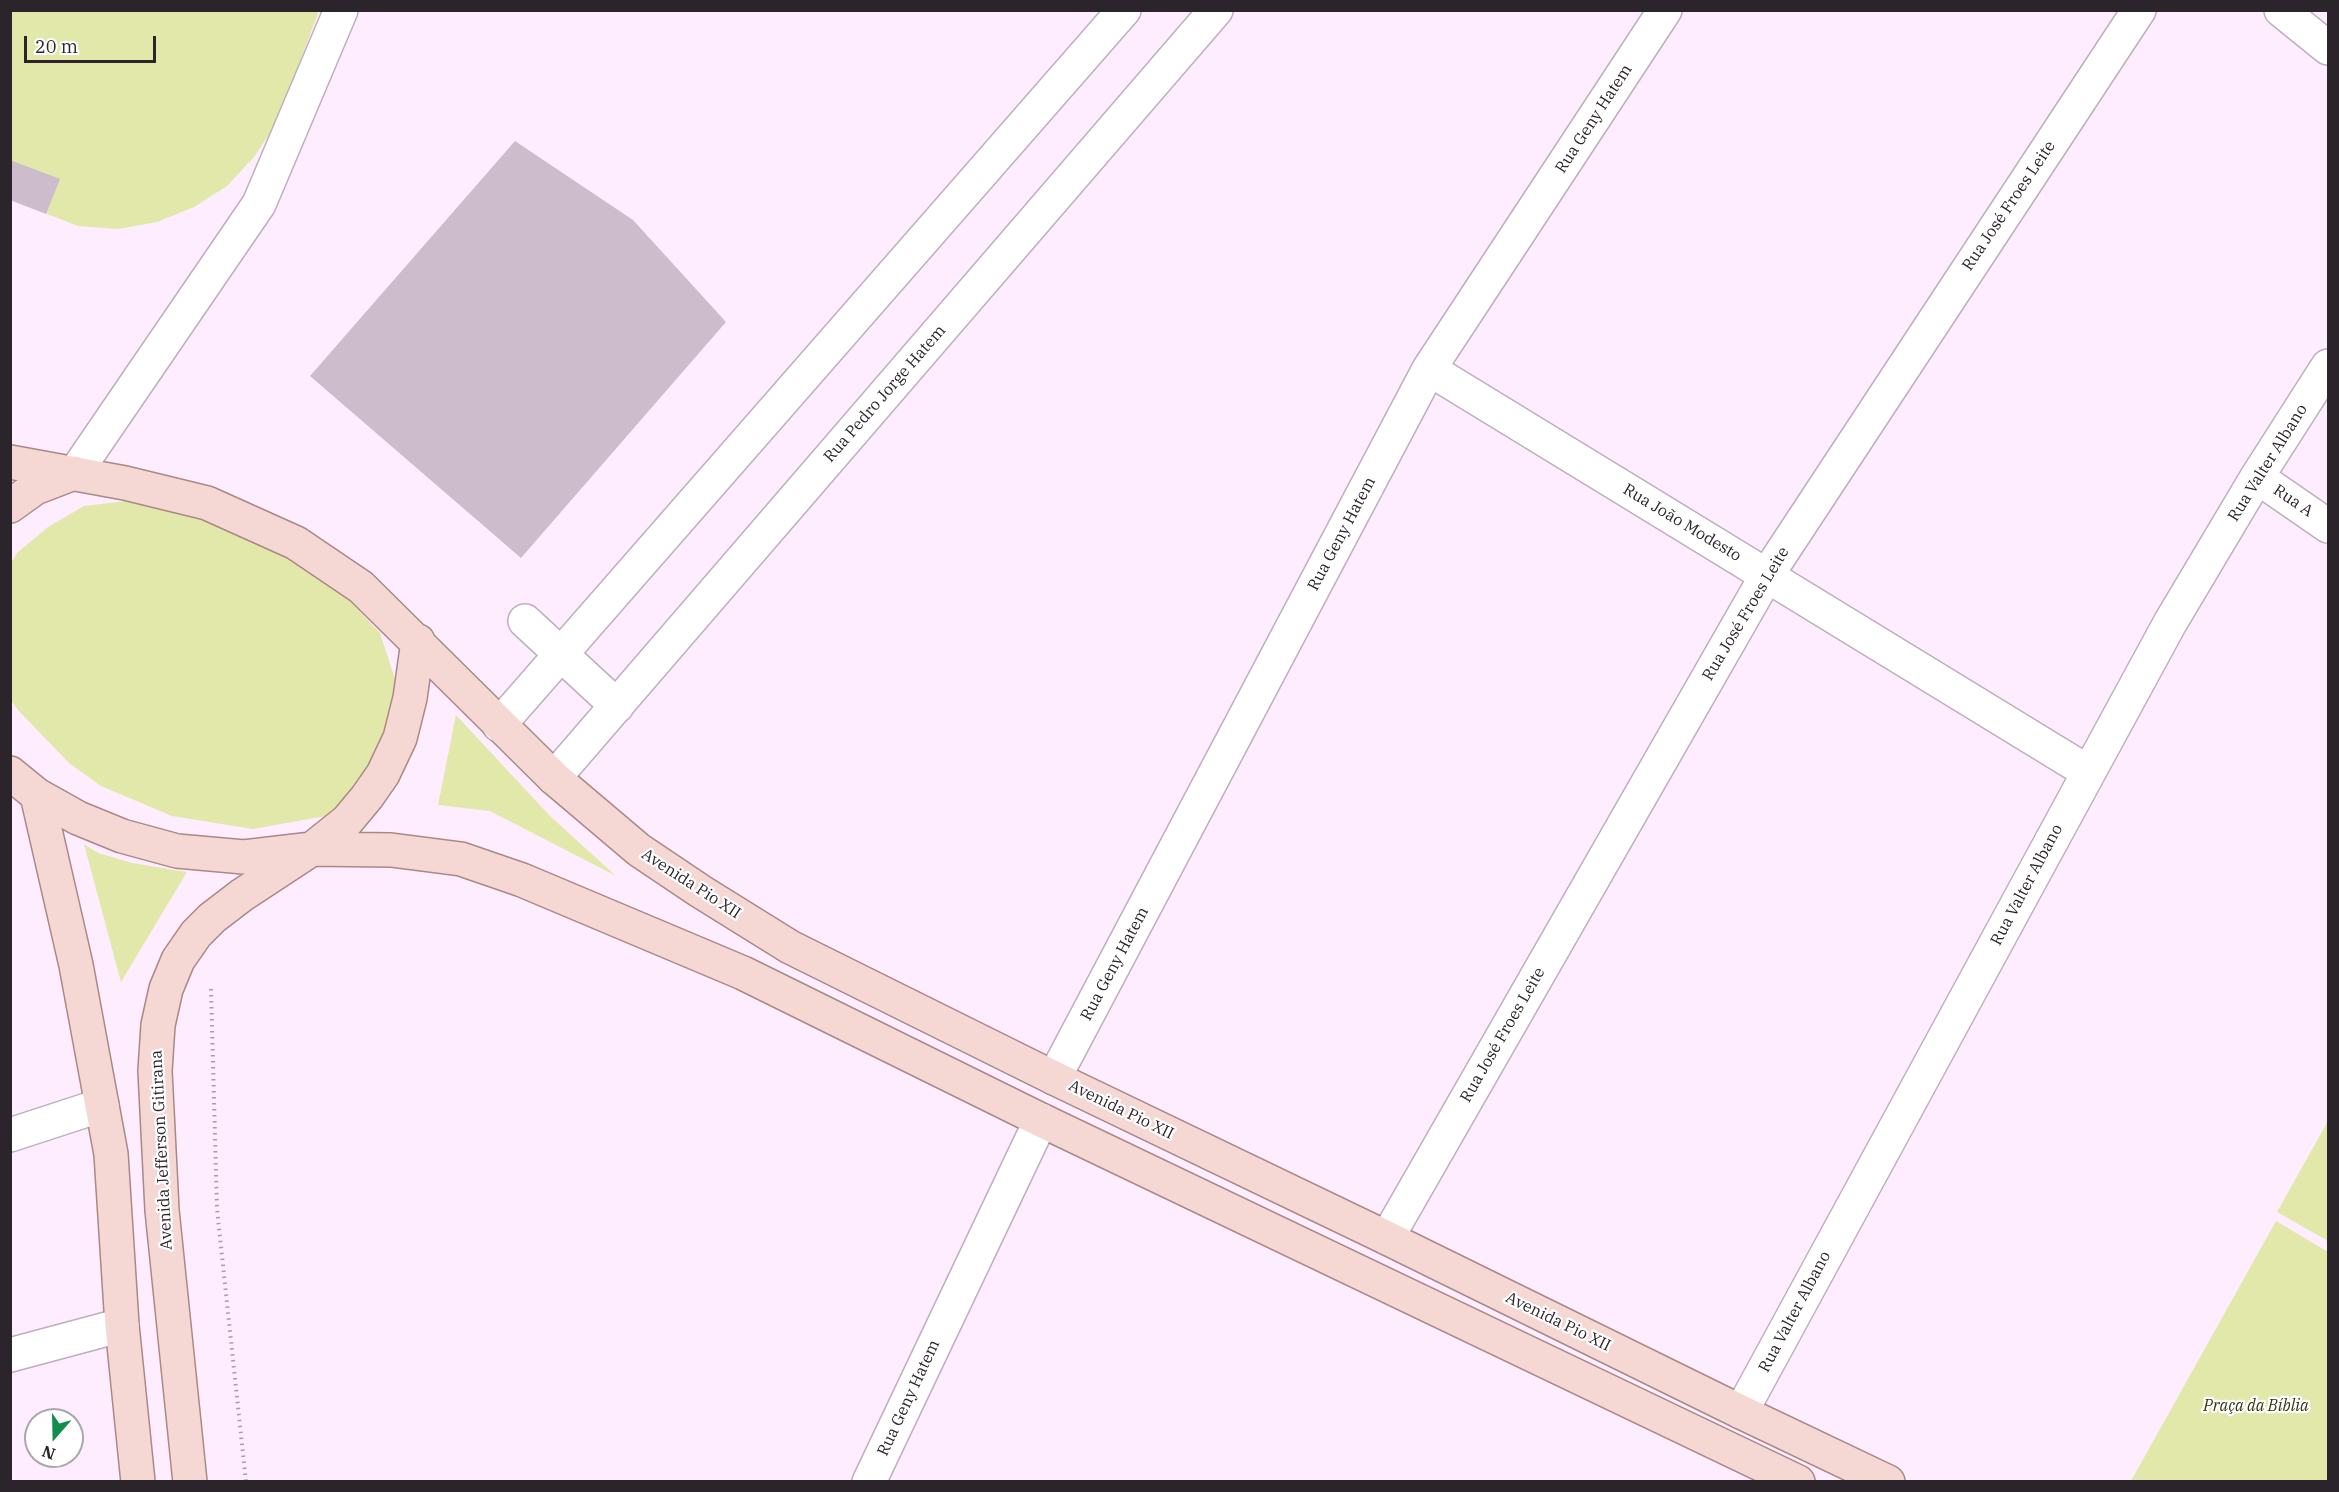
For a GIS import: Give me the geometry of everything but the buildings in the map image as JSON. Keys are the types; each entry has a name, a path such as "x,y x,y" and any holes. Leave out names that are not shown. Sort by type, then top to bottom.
{"main road":[{"name":"Avenida Pio XII","path":"10,462 75,473 207,503 296,543 362,587 554,778 639,850 790,947 1054,1078 1888,1482"},
{"path":"10,506 35,488 75,473"},
{"name":"Avenida Jefferson Gitirana","path":"190,1482 162,1210 154,1071 158,1024 166,989 178,960 196,934 212,918 242,895 312,849 347,821 383,774 400,738 410,698 418,641"},
{"path":"10,773 37,795 78,818 111,831 177,851 244,857 312,849 391,850 461,859 522,880 743,973 1041,1120 1798,1482"},
{"path":"37,795 76,965 111,1154 122,1325 138,1482"}],"street":[{"path":"75,473 259,204 341,10"},
{"path":"499,725 1124,10"},
{"name":"Rua Pedro Jorge Hatem","path":"554,778 1216,10"},
{"name":"Rua Geny Hatem","path":"1054,1078 1429,369 1665,10"},
{"name":"Rua José Froes Leite","path":"1387,1238 1767,575 2139,10"},
{"path":"2281,10 2328,48"},
{"name":"Rua Valter Albano","path":"1741,1412 2170,623 2328,366"},
{"name":"Rua João Modesto","path":"1429,369 2088,772"},
{"name":"Rua A","path":"2258,477 2328,526"},
{"path":"525,621 617,706"},
{"path":"10,1135 102,1105"},
{"name":"Rua Geny Hatem","path":"869,1482 1041,1120"},
{"path":"10,1355 122,1325"}],"path":[{"path":"211,982 217,1209 246,1482"}],"green space":[{"path":"10,11 319,11 276,124 254,157 227,186 194,207 157,222 118,229 78,226 11,200"},
{"path":"127,501 171,507 224,525 285,551 342,593 380,633 395,679 389,724 363,791 326,816 253,829 172,816 101,786 69,763 18,710 11,700 10,565 17,553 48,527 84,506"},
{"path":"456,715 550,816 616,876 490,811 438,805"},
{"path":"84,844 98,853 132,863 187,872 121,982"},
{"path":"2328,1121 2328,1241 2277,1212"},
{"name":"Praça da Bíblia","path":"2276,1221 2328,1252 2328,1481 2131,1481"}]}
